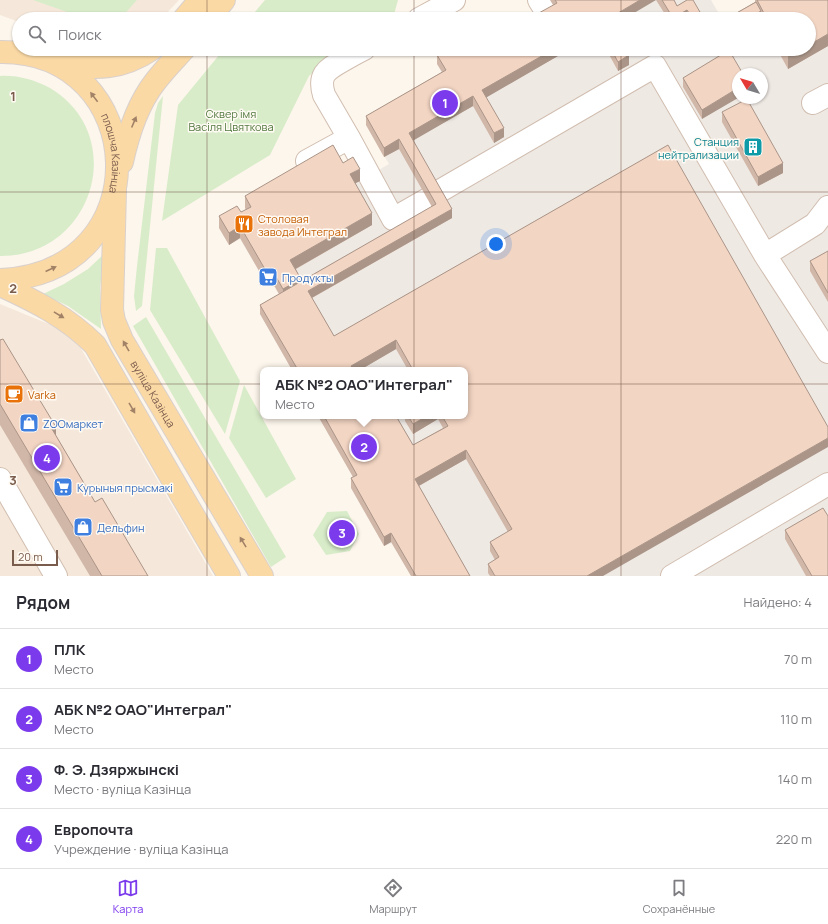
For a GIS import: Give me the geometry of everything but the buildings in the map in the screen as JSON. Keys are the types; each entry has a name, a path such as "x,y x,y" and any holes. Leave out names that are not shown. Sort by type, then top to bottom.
{"main road":[{"path":"190,12 200,0"},
{"path":"214,12 224,0"},
{"path":"0,39 12,46"},
{"name":"плошча Казінца","path":"0,52 12,53"},
{"name":"плошча Казінца","path":"0,280 24,278 46,272 56,268 76,254 93,237 107,215 116,188 118,162 113,132 94,95 67,71 56,64 34,56"},
{"path":"56,64 87,67 109,67 142,56"},
{"path":"116,188 128,134 138,112 155,82 178,56"},
{"name":"вуліца Казінца","path":"116,188 112,310 114,321 122,340 262,576"},
{"path":"0,285 63,317 81,331 95,345 229,576"}],"lane":[{"path":"432,12 454,0"},
{"path":"352,56 327,70 321,81 321,87 393,219 433,196 651,57 765,255 828,352"},
{"path":"293,169 349,138"},
{"path":"765,255 815,224 828,207"},
{"path":"0,479 56,576"},
{"path":"672,576 828,484"}],"shaded area":[{"path":"0,0 179,0 168,12 12,12 12,19 0,15"},
{"path":"550,0 711,0 718,12 547,12"},
{"path":"828,0 828,576 411,576 392,543 384,546 351,488 357,484 320,419 468,419 468,367 290,367 260,314 283,301 271,281 266,283 240,239 229,245 219,228 237,218 353,169 360,181 389,164 366,125 446,80 437,64 451,56 816,56 816,12"},
{"path":"0,304 56,327 79,345 213,576 0,576"}],"green space":[{"path":"33,0 137,0 126,12 67,12"},
{"path":"265,0 398,0 395,12 255,12"},
{"name":"Сквер імя Васіля Цвяткова","path":"218,56 330,56 309,76 270,155 162,221 178,105"},
{"path":"0,76 19,77 44,85 50,88 75,109 89,135 94,163 90,190 78,216 58,237 32,251 0,256"},
{"path":"163,96 142,306 136,311 134,296 155,113 158,103"},
{"path":"156,248 167,248 240,381 225,434 150,310"},
{"path":"105,253 100,287 101,329 68,306 43,294 64,284 88,269"},
{"path":"146,317 286,557 271,567 133,326"},
{"path":"244,385 260,414 260,419 263,419 296,479 266,498 229,438"},
{"path":"347,511 359,534 350,551 326,555 313,535 327,512"}],"place":[{"name":"ПЛК","path":"445,103"},
{"name":"Станция нейтрализации","path":"753,147"},
{"name":"Столовая завода Интеграл","path":"244,224"},
{"name":"Продукты","path":"268,277"},
{"name":"Varka","path":"14,394"},
{"name":"ZOOмаркет","path":"29,423"},
{"name":"АБК №2 ОАО\"Интеграл\"","path":"364,447"},
{"name":"Европочта","path":"47,458"},
{"name":"Курыныя прысмакі","path":"63,487"},
{"name":"Дельфин","path":"83,527"},
{"name":"Ф. Э. Дзяржынскі","path":"342,533"}]}
